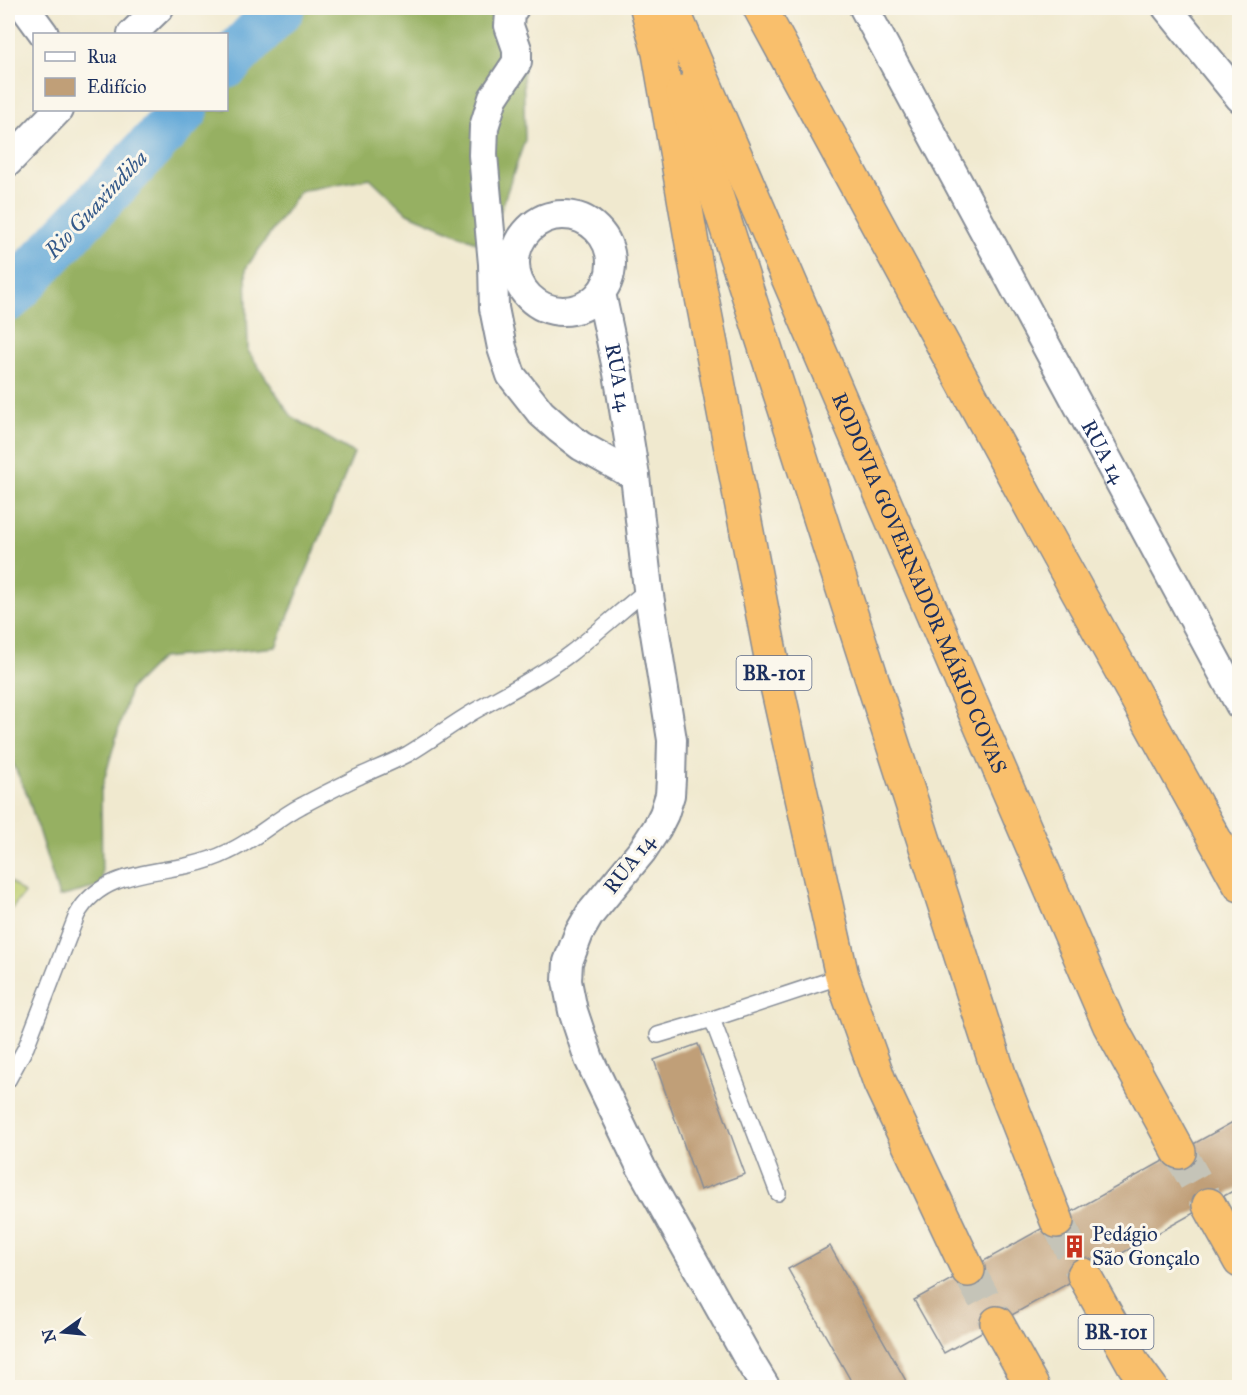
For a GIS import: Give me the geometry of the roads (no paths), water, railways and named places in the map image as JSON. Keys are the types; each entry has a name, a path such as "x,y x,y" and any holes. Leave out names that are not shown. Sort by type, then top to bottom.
{"highway":[{"name":"BR-101","path":"647,8 659,53 695,261 774,673 842,976 880,1083 968,1270"},
{"path":"656,8 1000,1077 1057,1221"},
{"name":"RODOVIA GOVERNADOR MÁRIO COVAS","path":"672,8 1109,1024 1179,1152"},
{"path":"760,8 1239,885"},
{"path":"1209,1204 1239,1261"},
{"name":"BR-101","path":"1084,1275 1134,1365 1151,1388"},
{"path":"997,1323 1033,1388"}],"street":[{"path":"26,8 43,33"},
{"path":"133,33 159,8"},
{"path":"514,8 510,13 509,26 517,49 517,62 493,98 484,127 483,155 493,264 494,308 502,348 511,375 541,413 581,446 635,476"},
{"name":"RUA 14","path":"864,8 1239,705"},
{"path":"1167,8 1239,98"},
{"path":"8,162 57,111"},
{"name":"RUA 14","path":"601,293 618,373 635,476 648,589 672,741 672,779 670,795 657,828 642,851 590,914 579,933 568,963 567,981 573,1011 589,1059 641,1167 766,1388"}],"lane":[{"path":"8,1080 26,1047 82,906 91,896 118,880 190,865 232,851 280,818 408,754 571,653 648,589"},
{"path":"657,1035 842,976"},
{"path":"712,1019 778,1193"}],"waterway":[{"name":"Rio Guaxindiba","path":"228,63 281,8"},
{"name":"Rio Guaxindiba","path":"8,298 184,111"}],"tunnel":[{"path":"1179,1152 1209,1205"},
{"path":"1057,1221 1084,1275"},
{"path":"968,1270 997,1323"}],"place":[{"name":"Pedágio São Gonçalo","path":"1074,1246"}]}
